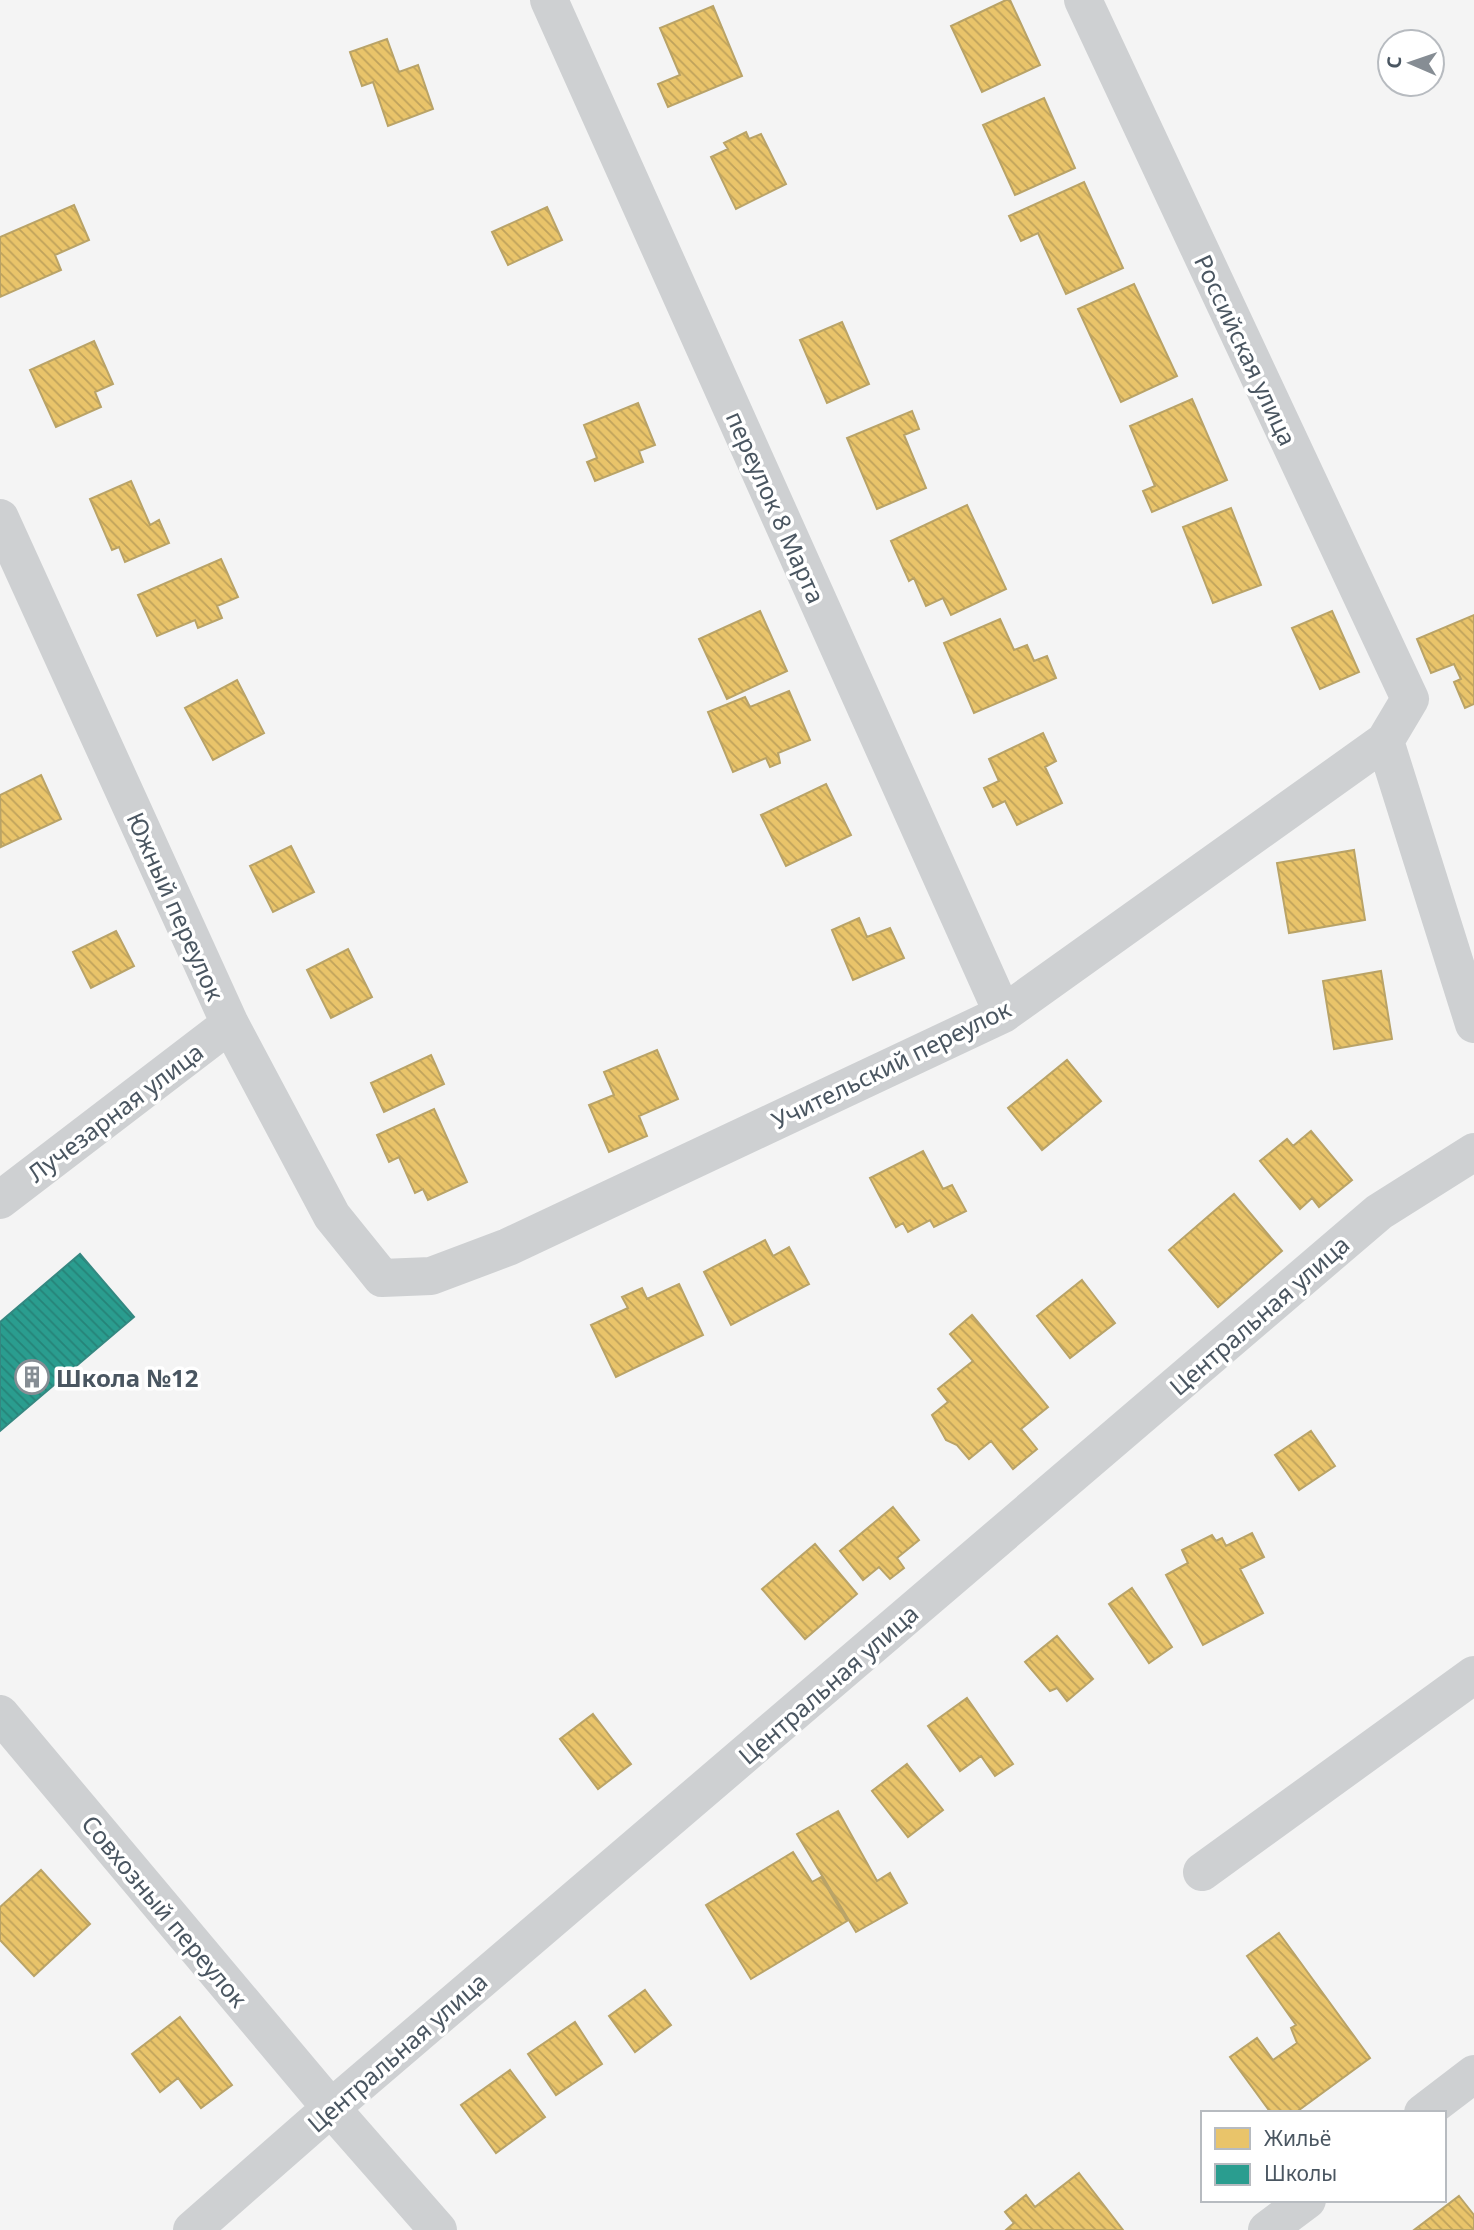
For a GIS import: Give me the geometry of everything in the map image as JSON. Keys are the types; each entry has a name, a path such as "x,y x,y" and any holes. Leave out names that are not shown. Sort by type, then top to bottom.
{"street":[{"name":"переулок 8 Марта","path":"549,0 1003,1014"},
{"name":"Российская улица","path":"1083,0 1410,699"},
{"name":"Южный переулок","path":"0,518 230,1024 332,1216 382,1278"},
{"name":"Учительский переулок","path":"382,1278 431,1276 508,1247 1003,1014 1385,741 1410,699"},
{"path":"1385,741 1474,1024"},
{"name":"Лучезарная улица","path":"0,1200 230,1024"},
{"name":"Центральная улица","path":"192,2230 331,2108 1379,1212 1474,1152"},
{"path":"1202,1872 1474,1675"},
{"name":"Совхозный переулок","path":"0,1714 331,2108 438,2230"},
{"path":"1426,2111 1474,2074"},
{"path":"1267,2230 1304,2202"}],"building: Жильё":[{"path":"1010,0 1040,65 982,92 951,26"},
{"path":"713,6 742,76 668,107 658,84 680,75 660,28"},
{"path":"387,39 399,72 418,65 433,109 388,126 373,82 362,86 350,52"},
{"path":"1044,98 1075,168 1015,195 983,125"},
{"path":"746,132 749,139 761,134 786,184 736,209 711,157 728,149 724,143"},
{"path":"1084,182 1123,268 1066,294 1038,233 1021,241 1009,216"},
{"path":"74,205 89,240 55,255 61,270 0,297 0,237"},
{"path":"547,207 562,240 508,265 492,232"},
{"path":"1134,284 1177,376 1121,402 1078,309"},
{"path":"842,322 869,384 827,403 800,340"},
{"path":"94,341 113,384 95,392 101,407 56,427 30,370"},
{"path":"1192,399 1227,480 1152,512 1143,491 1155,486 1130,426"},
{"path":"638,403 655,445 639,451 643,462 595,481 587,462 597,458 584,425"},
{"path":"912,411 919,429 904,435 926,488 877,509 847,438"},
{"path":"131,481 150,525 159,520 169,543 125,562 119,547 112,550 90,499"},
{"path":"967,505 1006,589 951,615 943,598 926,606 914,578 909,581 891,541"},
{"path":"1231,508 1261,585 1213,603 1183,527"},
{"path":"221,559 238,597 217,606 222,618 198,628 195,620 157,636 138,595"},
{"path":"760,611 787,671 727,699 699,639"},
{"path":"1332,611 1359,672 1320,689 1292,628"},
{"path":"1474,615 1474,704 1465,708 1454,682 1461,679 1454,664 1431,673 1417,639"},
{"path":"1000,619 1014,650 1027,645 1034,661 1047,656 1056,678 974,713 944,643"},
{"path":"237,680 264,733 213,760 185,708"},
{"path":"789,691 810,740 778,753 780,763 770,767 766,758 733,772 708,712 745,697 750,707"},
{"path":"1043,733 1056,761 1045,767 1062,803 1017,825 1005,801 993,807 984,788 999,781 989,759"},
{"path":"41,775 61,819 1,847 0,795"},
{"path":"826,784 851,835 786,866 761,815"},
{"path":"291,846 314,892 273,912 250,866"},
{"path":"1354,850 1365,920 1289,933 1277,863"},
{"path":"859,918 867,937 890,928 904,958 853,980 832,930"},
{"path":"116,931 134,966 91,988 73,952"},
{"path":"348,949 372,997 331,1018 307,970"},
{"path":"1381,971 1392,1039 1334,1049 1323,981"},
{"path":"657,1050 678,1099 639,1116 647,1136 609,1152 589,1105 614,1095 604,1072"},
{"path":"431,1055 444,1084 384,1112 371,1083"},
{"path":"1067,1060 1101,1101 1042,1150 1008,1108"},
{"path":"434,1109 467,1182 428,1200 423,1189 415,1193 399,1157 389,1162 377,1135"},
{"path":"1311,1131 1352,1180 1319,1207 1312,1198 1300,1209 1260,1161 1287,1139 1293,1146"},
{"path":"923,1151 943,1189 952,1185 966,1211 934,1227 930,1220 908,1232 903,1223 896,1227 870,1178"},
{"path":"1234,1194 1282,1251 1218,1307 1169,1250"},
{"path":"765,1240 773,1256 789,1247 809,1284 731,1325 704,1272"},
{"path":"1082,1280 1115,1323 1070,1358 1037,1316"},
{"path":"679,1284 703,1335 616,1377 591,1325 628,1308 622,1297 642,1288 647,1299"},
{"path":"972,1315 1048,1407 1021,1429 1037,1449 1013,1469 991,1441 969,1459 957,1445 946,1440 932,1415 948,1402 938,1389 973,1361 950,1334"},
{"path":"1311,1431 1335,1466 1299,1490 1275,1455"},
{"path":"893,1507 919,1540 897,1558 904,1568 890,1579 879,1567 863,1580 840,1551"},
{"path":"1252,1533 1264,1557 1240,1569 1263,1613 1203,1645 1166,1575 1188,1563 1182,1550 1212,1535 1216,1541 1222,1538 1226,1546"},
{"path":"815,1544 857,1594 805,1639 762,1589"},
{"path":"1132,1588 1172,1647 1149,1663 1109,1604"},
{"path":"1057,1636 1093,1679 1067,1701 1057,1688 1050,1691 1025,1662"},
{"path":"967,1698 1013,1764 995,1776 981,1756 960,1771 928,1726"},
{"path":"593,1714 631,1764 598,1789 560,1739"},
{"path":"907,1764 943,1810 908,1837 872,1791"},
{"path":"838,1811 877,1881 890,1873 907,1903 856,1932 797,1834"},
{"path":"793,1852 812,1882 821,1877 847,1921 751,1979 706,1905"},
{"path":"41,1870 90,1924 34,1976 0,1940 0,1907"},
{"path":"1279,1933 1370,2058 1298,2111 1270,2111 1230,2057 1257,2038 1273,2060 1297,2043 1291,2028 1296,2025 1247,1956"},
{"path":"645,1990 671,2025 635,2052 609,2016"},
{"path":"180,2017 232,2085 201,2108 178,2078 160,2092 132,2054"},
{"path":"575,2022 602,2064 556,2095 528,2054"},
{"path":"510,2070 545,2117 496,2153 461,2105"},
{"path":"1079,2173 1123,2230 1006,2230 1014,2223 1005,2212 1026,2195 1035,2207"},
{"path":"1459,2196 1474,2215 1474,2230 1414,2230"}],"building: Школы":[{"name":"Школа №12","path":"80,1254 134,1317 0,1431 0,1322"}],"place":[{"name":"Школа №12","path":"32,1377"}]}
